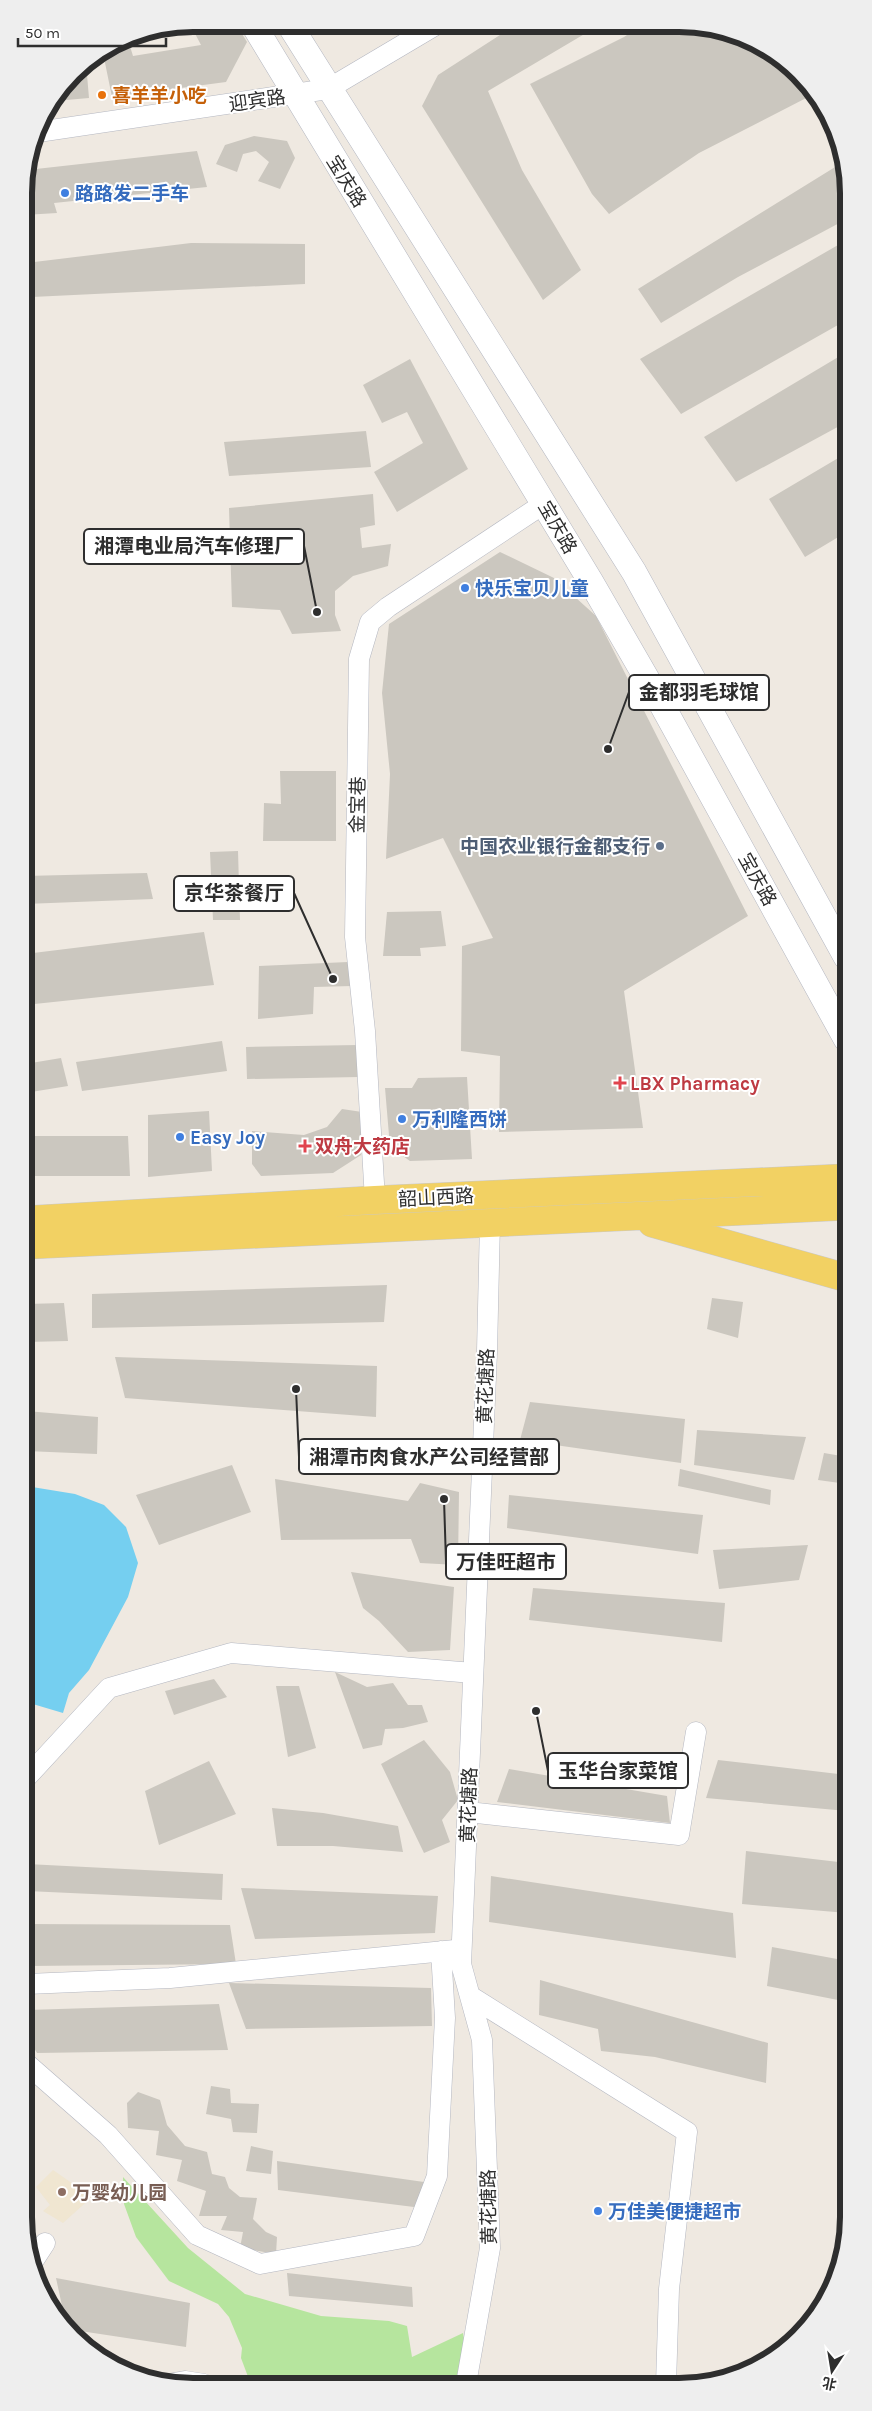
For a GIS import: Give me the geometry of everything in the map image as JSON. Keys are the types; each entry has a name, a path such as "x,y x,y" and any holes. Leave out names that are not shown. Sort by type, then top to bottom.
{"main road":[{"name":"韶山西路","path":"32,1220 375,1200 840,1178"},
{"name":"韶山西路","path":"32,1245 840,1206"},
{"path":"629,1216 839,1276"}],"street":[{"name":"宝庆路","path":"258,32 294,95 545,503 662,705 840,1028"},
{"name":"宝庆路","path":"294,32 634,572 840,945"},
{"path":"328,89 424,32"},
{"name":"迎宾路","path":"46,129 328,89"},
{"name":"金宝巷","path":"375,1200 365,1031 355,937 359,658 370,622 382,612 545,503"},
{"name":"黄花塘路","path":"467,2378 490,2248 482,2040 461,1964 490,1222"},
{"path":"32,1771 109,1688 231,1653 473,1673"},
{"path":"468,1812 680,1835 696,1732"},
{"path":"32,1984 170,1978 462,1950"},
{"path":"32,2068 108,2135 197,2235 260,2264 414,2236 437,2176 445,2018 442,1951"},
{"path":"470,1996 688,2132 669,2289 666,2378"},
{"path":"38,2255 46,2243"}],"shaded area":[{"name":"万婴幼儿园","path":"53,2170 92,2197 63,2223 43,2211 50,2205 36,2187"}],"green space":[{"path":"123,2177 188,2248 245,2294 321,2316 389,2321 407,2326 412,2357 463,2333 468,2365 455,2378 248,2378 241,2358 242,2348 229,2317 218,2304 169,2281 136,2237 124,2204"}],"water":[{"path":"32,1487 75,1494 104,1505 126,1527 138,1563 128,1597 89,1670 69,1693 63,1713 32,1704"}],"building":[{"path":"194,32 241,32 247,42 226,82 112,97 104,60 130,46 133,56 201,45"},
{"path":"505,32 588,32 488,91 522,170 581,270 543,300 422,106 438,75"},
{"path":"632,32 678,32 699,34 730,41 759,54 776,66 792,80 807,98 699,153 609,214 592,194 530,84"},
{"path":"87,73 89,98 63,100"},
{"path":"254,136 287,141 295,158 280,189 258,181 269,162 256,151 243,154 237,172 216,164 225,145"},
{"path":"197,151 207,187 54,203 57,213 33,214 35,169"},
{"path":"837,166 840,194 840,223 738,277 661,323 638,289"},
{"path":"191,243 305,244 305,284 33,297 33,262"},
{"path":"840,244 840,324 681,414 640,359"},
{"path":"840,356 840,426 736,482 704,437"},
{"path":"410,359 468,469 397,512 374,472 423,443 407,412 382,423 363,385"},
{"path":"366,431 371,467 229,476 224,442"},
{"path":"840,457 840,536 805,557 769,499"},
{"path":"373,494 375,525 360,528 362,548 391,544 388,566 353,576 335,591 335,615 341,631 292,634 280,610 232,607 229,508"},
{"path":"500,552 554,578 596,616 748,916 624,991 643,1128 499,1132 500,1056 461,1051 462,946 493,938 443,838 386,859 390,774 382,693 389,624"},
{"path":"280,771 336,771 336,841 263,841 264,803 281,804"},
{"path":"238,851 240,920 213,920 210,852"},
{"path":"147,873 153,899 33,904 33,876"},
{"path":"441,911 446,946 420,948 421,956 383,956 387,912"},
{"path":"204,932 214,985 33,1004 33,953"},
{"path":"348,962 352,986 314,987 313,1014 258,1019 259,966"},
{"path":"222,1041 227,1071 82,1091 76,1062"},
{"path":"358,1045 359,1077 247,1079 246,1047"},
{"path":"61,1058 68,1086 33,1092 33,1063"},
{"path":"467,1077 472,1159 410,1161 390,1147 385,1088 412,1088 418,1078"},
{"path":"342,1109 362,1112 363,1145 361,1155 333,1173 261,1176 252,1164 252,1131 304,1135 327,1127"},
{"path":"209,1111 212,1171 148,1177 148,1115"},
{"path":"33,1136 128,1136 130,1176 33,1176"},
{"path":"387,1285 384,1322 92,1328 92,1294"},
{"path":"712,1298 743,1302 738,1338 707,1329"},
{"path":"64,1303 68,1341 32,1342 32,1304"},
{"path":"115,1357 377,1366 376,1417 125,1398"},
{"path":"530,1402 685,1419 681,1463 520,1440"},
{"path":"32,1412 98,1417 97,1454 32,1451"},
{"path":"697,1430 806,1437 794,1480 694,1465"},
{"path":"824,1453 839,1456 839,1483 818,1480"},
{"path":"232,1465 251,1512 159,1545 136,1495"},
{"path":"680,1469 771,1490 770,1505 678,1486"},
{"path":"275,1479 408,1501 420,1483 459,1492 458,1565 420,1563 411,1539 281,1540"},
{"path":"509,1495 703,1515 698,1554 507,1528"},
{"path":"808,1545 799,1580 719,1589 713,1550"},
{"path":"351,1572 454,1587 450,1650 408,1652 379,1621 363,1608"},
{"path":"533,1588 725,1603 722,1642 529,1620"},
{"path":"335,1672 367,1687 393,1683 408,1705 422,1705 428,1722 403,1728 385,1729 382,1745 363,1749"},
{"path":"214,1679 227,1697 174,1715 165,1691"},
{"path":"276,1686 299,1686 316,1748 288,1757"},
{"path":"424,1740 450,1772 458,1800 442,1820 450,1842 424,1853 381,1764"},
{"path":"718,1760 839,1774 839,1810 706,1798"},
{"path":"209,1761 236,1814 159,1845 145,1791"},
{"path":"509,1769 667,1796 670,1823 497,1802"},
{"path":"272,1808 323,1813 398,1826 403,1852 333,1846 277,1846"},
{"path":"746,1851 839,1862 839,1912 742,1904"},
{"path":"32,1864 223,1874 222,1900 32,1891"},
{"path":"491,1876 733,1913 736,1958 489,1922"},
{"path":"241,1888 438,1896 435,1933 255,1939"},
{"path":"32,1924 230,1925 236,1964 32,1966"},
{"path":"772,1947 839,1959 839,2000 767,1986"},
{"path":"540,1980 768,2043 766,2083 655,2057 601,2051 598,2029 539,2015"},
{"path":"229,1983 431,1988 432,2026 246,2029"},
{"path":"219,2004 228,2050 37,2053 32,2045 32,2010"},
{"path":"211,2086 230,2089 231,2103 259,2104 257,2133 233,2132 231,2119 206,2114"},
{"path":"138,2092 160,2100 167,2125 185,2146 207,2152 212,2174 225,2177 229,2188 240,2197 257,2198 253,2219 266,2232 277,2237 276,2254 240,2248 243,2232 221,2230 227,2216 199,2216 206,2191 177,2181 182,2160 156,2155 159,2131 128,2128 127,2103"},
{"path":"251,2146 273,2151 271,2174 246,2171"},
{"path":"277,2161 424,2182 422,2208 278,2190"},
{"path":"287,2273 412,2287 413,2307 289,2296"},
{"path":"56,2278 190,2303 186,2347 80,2331 63,2311"}],"place":[{"name":"喜羊羊小吃","path":"102,95"},
{"name":"路路发二手车","path":"65,193"},
{"name":"快乐宝贝儿童","path":"465,588"},
{"name":"湘潭电业局汽车修理厂","path":"317,612"},
{"name":"金都羽毛球馆","path":"608,749"},
{"name":"中国农业银行金都支行","path":"660,846"},
{"name":"京华茶餐厅","path":"333,979"},
{"name":"LBX Pharmacy","path":"620,1083"},
{"name":"万利隆西饼","path":"402,1119"},
{"name":"Easy Joy","path":"180,1137"},
{"name":"双舟大药店","path":"305,1146"},
{"name":"湘潭市肉食水产公司经营部","path":"296,1389"},
{"name":"万佳旺超市","path":"444,1499"},
{"name":"玉华台家菜馆","path":"536,1711"},
{"name":"万婴幼儿园","path":"62,2192"},
{"name":"万佳美便捷超市","path":"598,2211"}]}
